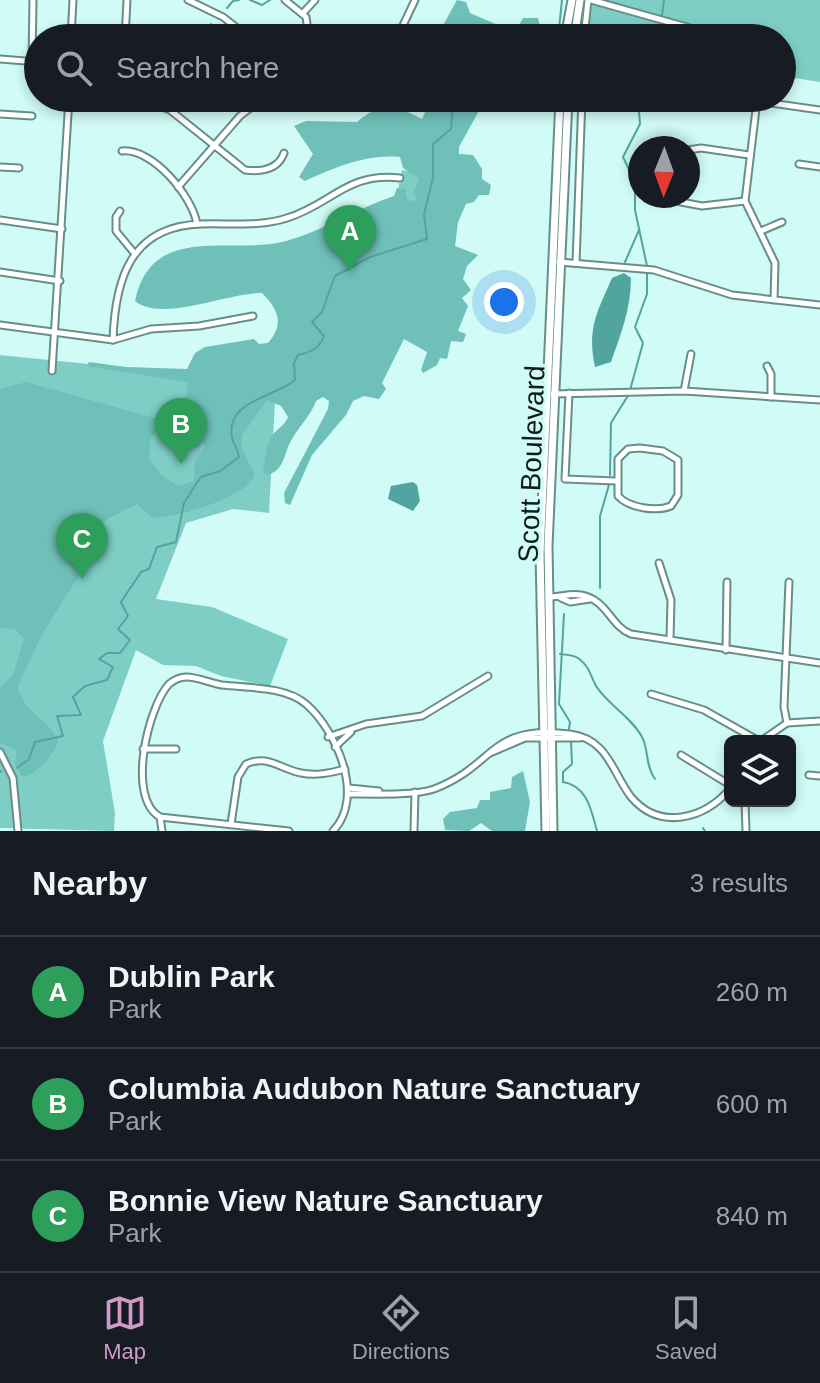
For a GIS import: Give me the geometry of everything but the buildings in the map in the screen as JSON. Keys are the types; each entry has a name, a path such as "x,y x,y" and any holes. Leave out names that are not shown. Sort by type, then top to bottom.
{"main road":[{"path":"568,24 572,0"},
{"path":"576,24 580,0"},
{"name":"Scott Boulevard","path":"558,262 560,112"},
{"name":"Scott Boulevard","path":"553,831 545,597 567,112"},
{"name":"Scott Boulevard","path":"546,831 550,735"}],"street":[{"path":"33,0 34,24"},
{"path":"72,24 73,0"},
{"path":"126,24 127,0"},
{"path":"188,0 232,24"},
{"path":"285,0 303,13 308,24"},
{"path":"303,13 315,0"},
{"path":"404,24 415,0"},
{"path":"586,24 590,0 673,24"},
{"path":"0,59 24,61"},
{"path":"796,107 820,110"},
{"path":"52,371 68,112"},
{"path":"172,112 237,166 255,171 271,168 281,161 284,153"},
{"path":"178,187 246,112"},
{"path":"576,263 581,112"},
{"path":"755,112 745,201 775,263 774,300"},
{"path":"0,114 32,116"},
{"path":"700,148 749,155"},
{"path":"122,151 131,150 149,160 178,187 190,202 197,224"},
{"path":"799,164 820,167"},
{"path":"0,167 19,168"},
{"path":"113,340 119,282 135,254 159,234 197,224 280,220 309,209 357,180 373,176 400,178"},
{"path":"700,206 745,201"},
{"path":"120,211 116,231 135,254"},
{"path":"0,220 62,229"},
{"path":"761,231 782,222"},
{"path":"558,262 654,270 732,295 820,305 820,317"},
{"path":"0,272 60,281"},
{"path":"0,325 113,340 151,329 199,326 253,316"},
{"path":"684,391 691,354"},
{"path":"767,366 771,374 771,397"},
{"path":"552,394 684,391 820,400"},
{"path":"569,393 565,479 616,481"},
{"path":"640,448 672,454 678,460 680,480 675,502 657,509 627,504 618,496 616,481 621,454 640,448"},
{"path":"659,563 671,600 670,639"},
{"path":"726,650 727,582"},
{"path":"787,723 784,707 789,582"},
{"path":"545,597 583,602 591,599 606,607 621,631 820,663"},
{"path":"328,737 366,724 422,716 488,676"},
{"path":"289,831 162,817 149,806 142,768 143,749 164,689 175,679 190,677 297,698 306,704 345,769 349,791 345,811 333,831"},
{"path":"651,694 713,714 750,735"},
{"path":"769,735 787,723 820,721"},
{"path":"334,747 351,731"},
{"path":"349,791 415,792 443,784 490,753 501,742 520,733 581,738 610,756 628,792 645,811 664,818 683,820 704,813 724,793"},
{"path":"143,749 176,749"},
{"path":"0,752 13,778 18,831"},
{"path":"681,755 724,783"},
{"path":"231,824 238,777 246,764 261,759 315,774 345,769"},
{"path":"809,775 820,776"},
{"path":"414,831 415,792"},
{"path":"745,807 746,831"},
{"path":"162,817 162,831"}],"shaded area":[{"path":"457,0 466,2 470,13 496,24 444,24"},
{"path":"583,0 820,0 820,82 796,78 796,24 579,24"},
{"path":"523,18 538,18 540,24 520,24"},
{"path":"372,112 406,112 422,119 425,112 478,112 459,147 459,154 473,155 482,169 482,179 491,185 489,195 479,195 474,202 466,204 458,222 455,246 478,255 467,266 463,279 471,290 462,298 468,306 458,331 466,334 463,342 451,341 447,359 440,358 437,365 423,373 421,370 427,352 404,339 382,383 386,389 379,399 364,396 353,401 346,415 312,455 290,505 285,503 284,493 328,409 329,401 323,397 316,401 292,439 281,465 273,473 267,475 263,471 268,445 288,417 281,406 267,400 242,435 241,447 255,475 238,492 209,505 163,517 152,518 137,504 104,521 94,535 80,574 42,634 18,686 24,702 58,740 42,766 26,777 21,775 15,763 17,750 0,743 0,688 13,675 24,638 14,629 0,628 0,389 26,382 169,422 176,421 187,396 187,382 87,366 89,362 187,369 195,353 205,347 254,339 259,344 268,343 276,329 277,317 262,293 178,308 147,307 135,301 144,276 158,260 176,251 196,247 264,245 300,237 394,196 397,188 406,189 406,197 410,201 417,200 414,192 419,178 403,168 400,157 363,160 305,181 299,177 313,154 294,126 306,121 357,122","holes":["158,431 178,437 185,432 192,438 186,446 198,448 202,443 206,446 195,461 194,481 178,486 161,475 149,458 150,438"]},
{"path":"402,170 432,174 418,233 276,384 269,513 233,509 186,523 156,599 212,607 288,639 270,686 221,676 196,666 163,665 136,650 103,741 115,813 114,831 0,828 0,355 255,381 392,221"},
{"path":"624,273 631,278 622,331 611,362 595,367 592,341 595,321 612,278"},
{"path":"413,482 417,485 420,501 413,511 388,499 391,486"},
{"path":"523,771 530,802 525,831 492,831 481,823 469,831 445,830 443,819 450,812 477,808 480,800 490,800 490,792 511,788 512,777"}],"waterway":[{"path":"227,8 233,1 239,0"},
{"path":"250,0 262,5 270,0"},
{"path":"559,24 562,0"},
{"path":"661,24 664,0"},
{"path":"17,768 29,759 35,742 63,736 57,716 81,715 73,697 85,686 107,680 113,667 99,659 107,653 120,653 130,640 118,629 128,616 121,602 141,572 149,569 157,547 176,542 184,503 201,477 220,471 239,457 232,438 236,415 254,401 295,380 294,363 298,355 320,344 324,336 312,322 322,312 335,276 370,257 427,239 424,214 433,178 433,144 451,129 452,112"},
{"path":"639,112 640,124 623,157 635,182 635,210 647,266"},
{"path":"625,262 639,230"},
{"path":"610,475 611,423 629,394 643,343 635,327 647,294 647,272"},
{"path":"600,588 600,516 609,485"},
{"path":"564,614 559,704 570,722 569,729"},
{"path":"560,654 582,661 599,691 637,729 655,779"},
{"path":"571,742 572,764 563,772 563,782 583,793 597,831"}],"place":[{"name":"Dublin Park","path":"350,271"},
{"name":"Columbia Audubon Nature Sanctuary","path":"181,464"},
{"name":"Bonnie View Nature Sanctuary","path":"82,579"}]}
